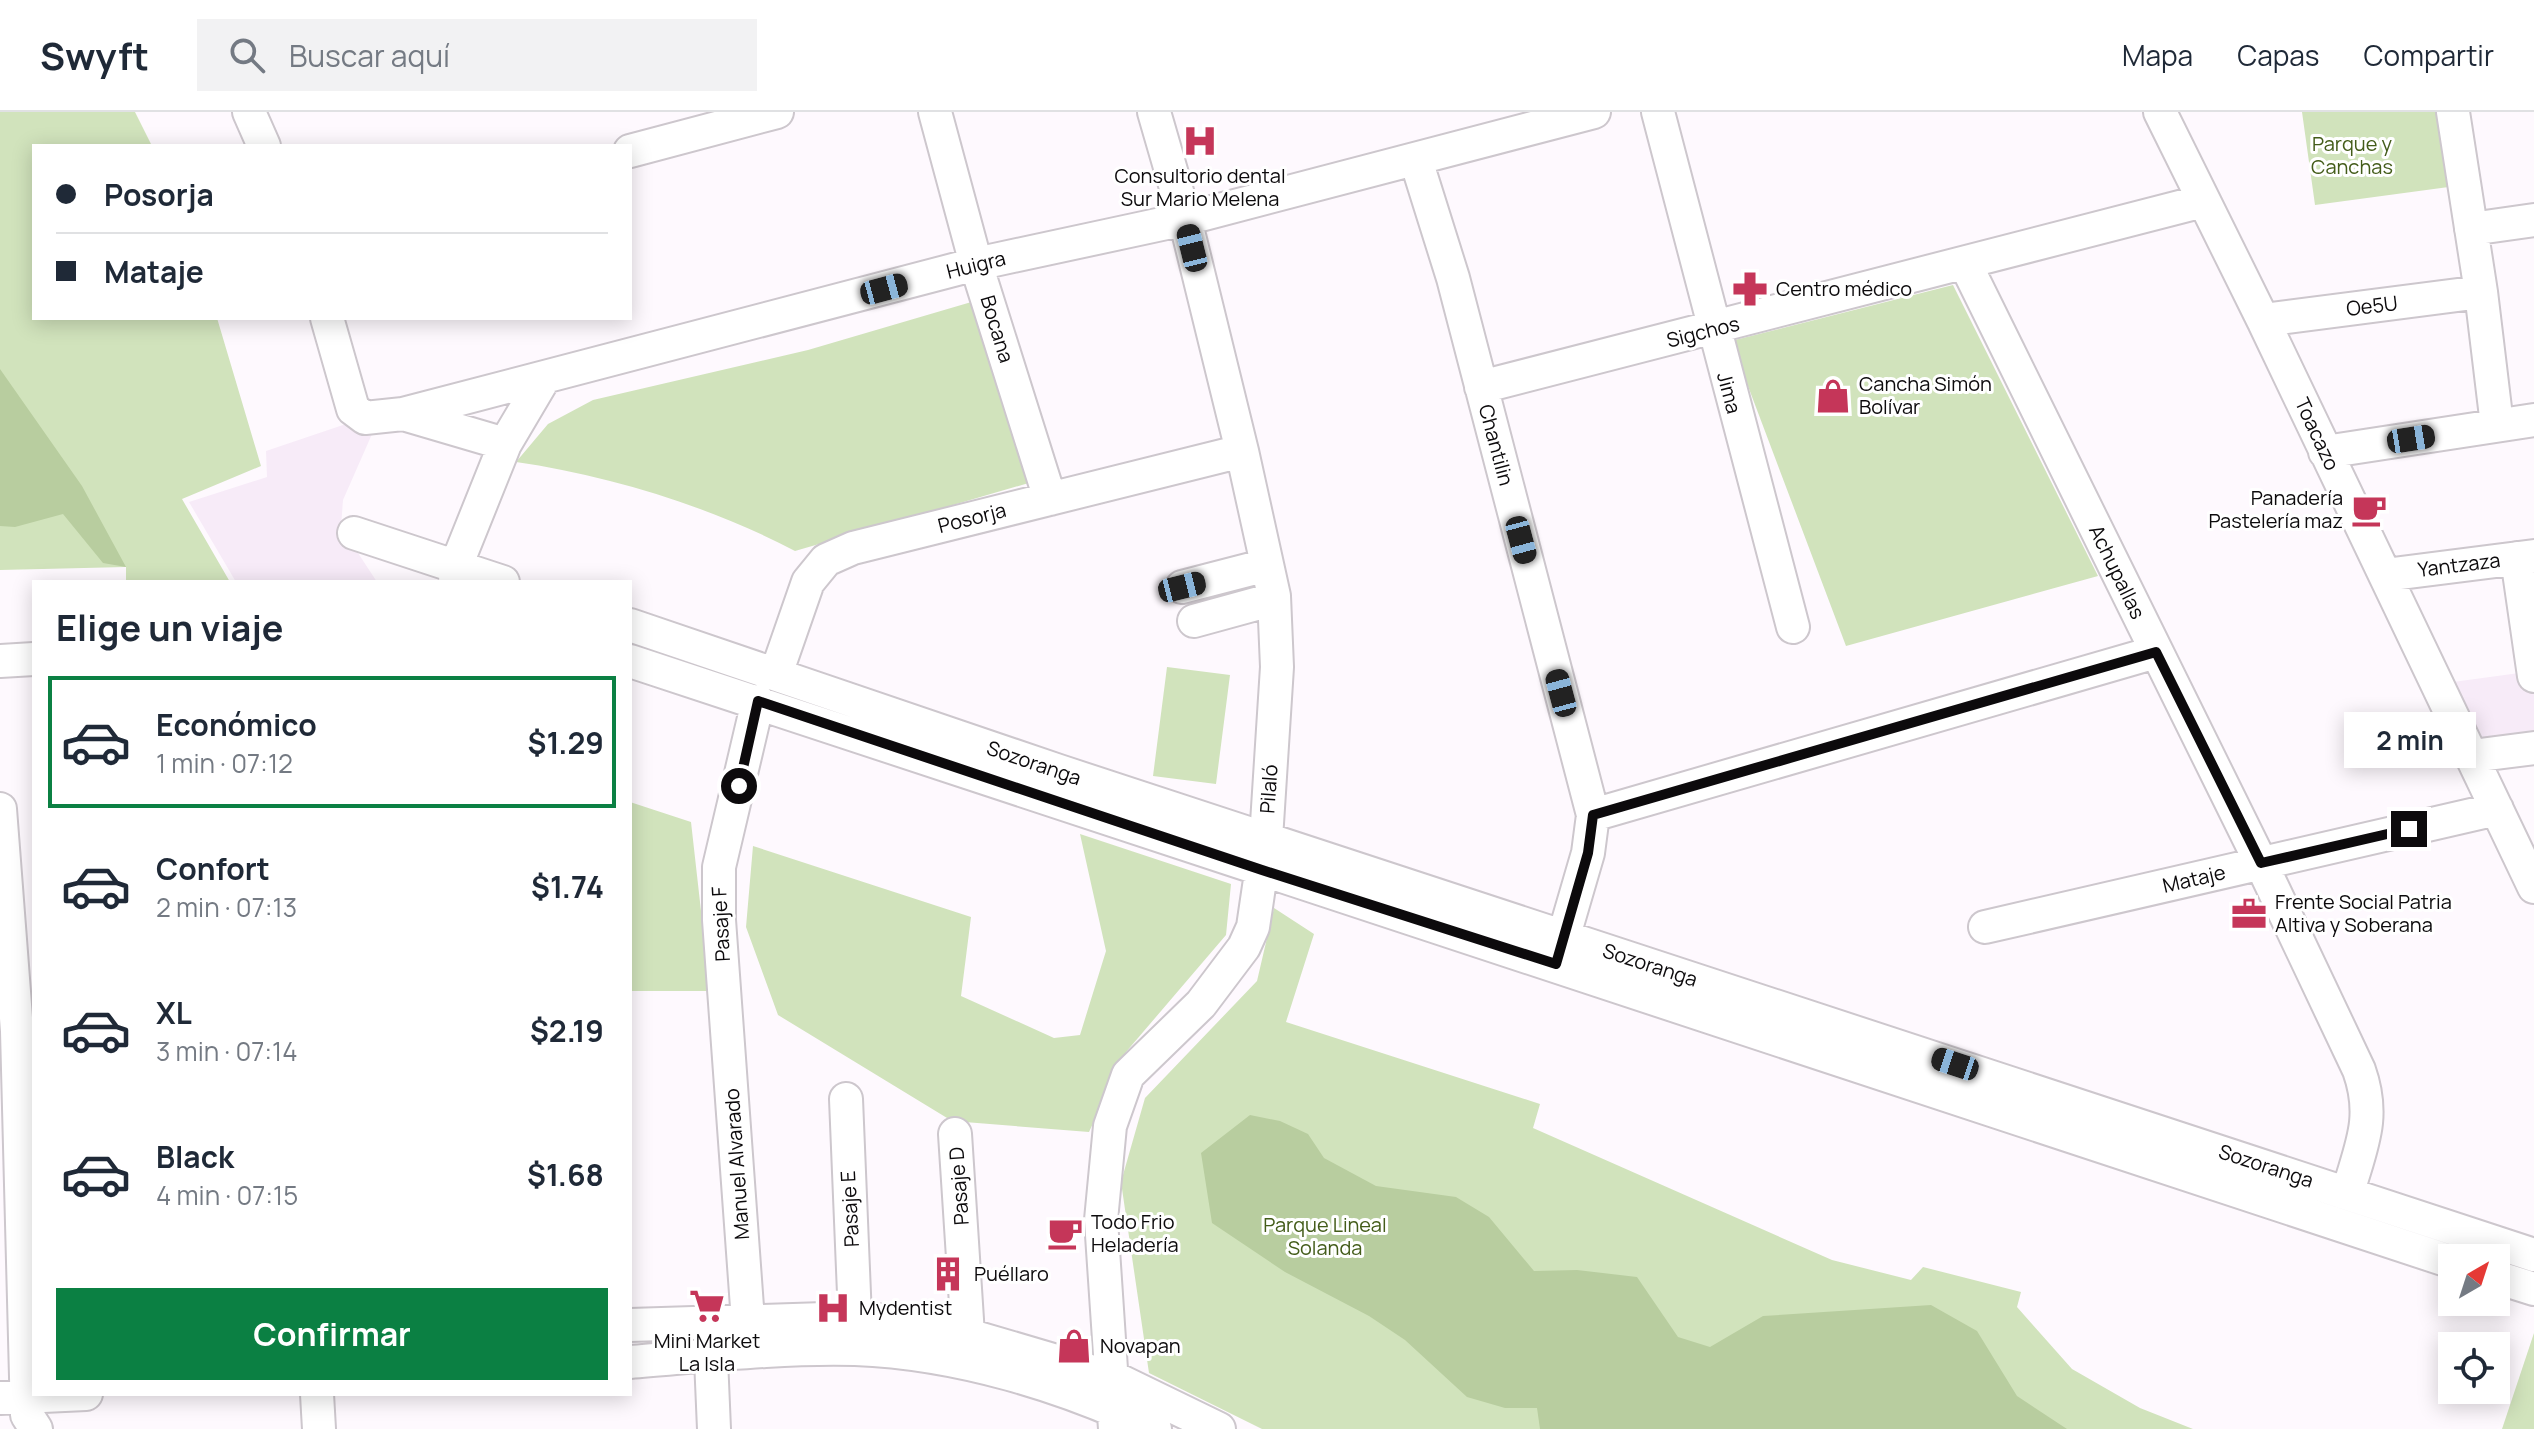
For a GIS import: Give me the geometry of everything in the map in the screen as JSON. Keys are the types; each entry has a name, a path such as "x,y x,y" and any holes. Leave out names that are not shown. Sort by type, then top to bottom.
{"street":[{"path":"249,112 263,144"},
{"path":"632,150 777,112"},
{"name":"Bocana","path":"935,112 976,264 1050,499"},
{"name":"Pilaló","path":"1114,1419 1114,1378 1101,1220 1110,1126 1128,1075 1201,1004 1244,947 1253,927 1264,855 1277,667 1274,599 1242,451 1185,219 1154,112"},
{"name":"Huigra","path":"328,320 353,409 365,418 403,414 976,264 1185,219 1594,112"},
{"name":"Jima","path":"1658,112 1712,330 1793,627"},
{"name":"Toacazo","path":"2160,112 2534,887"},
{"path":"2453,112 2481,292 2497,425"},
{"name":"Chantilin","path":"1416,160 1481,387 1593,815 1588,853 1559,950"},
{"name":"Sigchos","path":"1481,387 1712,330 2203,201"},
{"path":"2471,229 2534,220"},
{"name":"Achupallas","path":"1965,263 2261,863 2368,1096 2368,1122 2348,1192"},
{"name":"Oe5U","path":"2263,320 2481,292"},
{"path":"456,574 505,444 544,378"},
{"path":"403,414 505,444"},
{"path":"2325,452 2534,420"},
{"name":"Posorja","path":"776,674 808,582 826,560 853,548 1242,451"},
{"path":"354,533 456,574 491,580"},
{"path":"2525,557 2534,676"},
{"name":"Yantzaza","path":"2385,575 2525,557"},
{"path":"1182,587 1267,565"},
{"path":"1194,621 1274,599"},
{"name":"Sozoranga","path":"632,626 776,674 1054,785"},
{"path":"1593,815 2156,652"},
{"path":"0,661 32,659"},
{"name":"Sozoranga","path":"632,662 758,701 1054,785 1559,950 2348,1192 2534,1255"},
{"name":"Pasaje F","path":"727,1006 719,920 719,867 758,701"},
{"path":"2472,756 2534,748"},
{"path":"0,809 17,1031 21,1413 79,1396"},
{"name":"Mataje","path":"1985,927 2497,809"},
{"name":"Sozoranga","path":"1559,950 2438,1257"},
{"name":"Manuel Alvarado","path":"727,1006 748,1321"},
{"name":"Pasaje E","path":"846,1099 855,1318"},
{"name":"Pasaje D","path":"955,1134 968,1335"},
{"path":"2510,1281 2534,1289"},
{"path":"632,1325 855,1318 968,1335 1114,1378 1219,1429"},
{"path":"709,1323 714,1429"},
{"path":"632,1362 855,1349 934,1358 1010,1376 1114,1419 1155,1429"},
{"path":"317,1396 319,1429"}],"shaded area":[{"path":"343,425 376,425 343,500 341,527 376,580 235,580 189,502 267,477 266,451"},
{"path":"2534,671 2534,749 2480,755 2453,682"}],"green space":[{"path":"0,112 135,112 151,144 32,144 32,320 218,320 261,466 182,499 229,580 126,580 126,567 0,570"},
{"name":"Parque y Canchas","path":"2302,112 2444,112 2456,186 2315,205"},
{"path":"1953,285 2098,576 1846,646 1731,341"},
{"path":"985,298 1039,480 795,551 729,520 659,495 587,475 516,462 548,424 593,400 808,350"},
{"path":"0,369 82,486 126,567 103,563 63,514 15,527 0,526"},
{"path":"1167,667 1230,675 1216,784 1153,776"},
{"path":"632,803 691,822 710,991 632,991"},
{"path":"1080,834 1231,884 1226,935 1126,1052 1089,1132 952,1121 778,1015 746,927 753,846 971,917 961,996 1054,1038 1080,1035 1106,951"},
{"name":"Parque Lineal Solanda","path":"1274,908 1314,934 1286,1022 1540,1104 1533,1128 1832,1260 1911,1280 1923,1267 2021,1292 2017,1307 2072,1369 2140,1408 2193,1429 1262,1429 1149,1373 1121,1182 1145,1098 1257,981"},
{"path":"1250,1115 1280,1121 1308,1134 1324,1158 1376,1186 1456,1197 1489,1217 1534,1271 1577,1270 1637,1277 1678,1337 1710,1347 1763,1316 1931,1305 1977,1331 2017,1396 2067,1429 1540,1429 1537,1408 1505,1408 1467,1397 1405,1340 1369,1316 1285,1272 1212,1223 1201,1153"},
{"path":"2534,1333 2534,1429 2502,1429"}],"place":[{"name":"Consultorio dental Sur Mario Melena","path":"1200,141"},
{"name":"Centro médico","path":"1750,289"},
{"name":"Cancha Simón Bolívar","path":"1833,396"},
{"name":"Panadería Pastelería maz","path":"2369,510"},
{"name":"Frente Social Patria Altiva y Soberana","path":"2249,914"},
{"name":"Todo Frio Heladería","path":"1065,1233"},
{"name":"Puéllaro","path":"948,1274"},
{"name":"Mini Market La Isla","path":"707,1306"},
{"name":"Mydentist","path":"833,1308"},
{"name":"Novapan","path":"1074,1346"}],"route":[{"path":"739,786 758,701 1262,870 1556,964 1588,853 1593,815 2156,652 2261,863 2409,829"}]}
